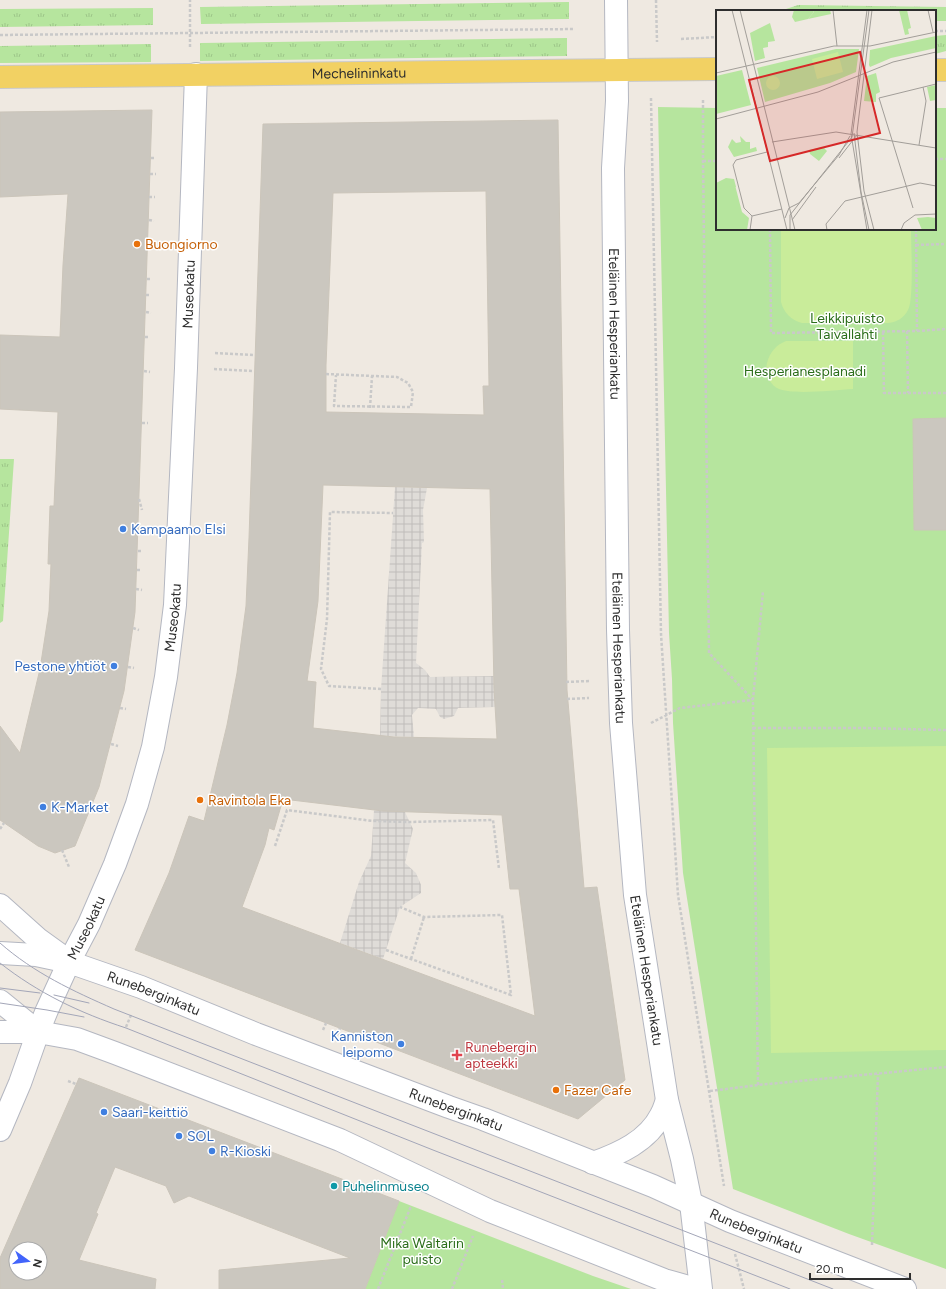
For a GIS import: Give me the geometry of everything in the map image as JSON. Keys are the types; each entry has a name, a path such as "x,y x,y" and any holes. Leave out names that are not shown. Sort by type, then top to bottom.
{"main road":[{"name":"Mechelininkatu","path":"0,77 716,69"}],"street":[{"name":"Eteläinen Hesperiankatu","path":"616,0 617,101 613,168 618,630 621,723 635,895 667,1100 682,1159 691,1203 701,1289"},
{"name":"Museokatu","path":"0,1130 20,1083 38,1032 69,962 89,924 115,864 137,804 153,747 166,677 175,605 186,360 196,74"},
{"path":"0,906 38,939 69,962"},
{"name":"Runeberginkatu","path":"0,952 36,955 69,962 142,987 256,1034 483,1119 653,1186 730,1221 905,1289"},
{"path":"0,1001 38,1032"},
{"path":"0,1032 38,1032 77,1039 116,1053 340,1140 490,1211 664,1280 696,1289"},
{"path":"593,1163 627,1148 653,1128 661,1115 667,1100"}],"path":[{"path":"190,0 190,58 196,74"},
{"path":"656,0 657,69"},
{"path":"0,35 574,29"},
{"path":"678,39 716,37"},
{"path":"657,40 664,39"},
{"path":"650,100 661,634 678,895 724,1187"},
{"path":"703,100 709,653 753,700"},
{"path":"151,158 156,158"},
{"path":"936,159 946,160"},
{"path":"703,161 716,161"},
{"path":"150,174 156,174"},
{"path":"150,197 155,197"},
{"path":"149,220 154,220"},
{"path":"770,230 771,333 917,331 946,329"},
{"path":"916,230 917,331"},
{"path":"916,245 946,244"},
{"path":"148,247 153,247"},
{"path":"147,279 152,279"},
{"path":"146,295 151,295"},
{"path":"146,312 151,312"},
{"path":"884,331 884,393 946,392"},
{"path":"907,331 908,393"},
{"path":"145,337 150,337"},
{"path":"186,360 255,355"},
{"path":"186,360 254,371"},
{"path":"144,372 150,372"},
{"path":"326,374 397,377 408,383 413,392 411,407 370,408 334,406 336,375"},
{"path":"370,408 372,376"},
{"path":"142,423 148,423"},
{"path":"139,499 142,510"},
{"path":"382,689 329,686 321,669 327,620 330,512 393,513"},
{"path":"138,528 144,529"},
{"path":"138,551 143,551"},
{"path":"137,570 142,570"},
{"path":"136,589 142,590"},
{"path":"758,1085 753,700 763,591"},
{"path":"133,628 139,630"},
{"path":"128,667 134,668"},
{"path":"566,682 589,681"},
{"path":"567,698 589,698"},
{"path":"651,723 680,708 753,700"},
{"path":"120,708 126,709"},
{"path":"753,728 946,730"},
{"path":"110,744 118,746"},
{"path":"275,846 287,810 372,821 410,822 493,820 499,869"},
{"path":"0,829 4,823"},
{"path":"62,850 69,867"},
{"path":"386,950 511,994 502,915 424,917 400,907"},
{"path":"411,959 424,917"},
{"path":"116,1053 142,987"},
{"path":"710,1091 946,1067"},
{"path":"872,1247 878,1074"},
{"path":"68,1080 76,1084"},
{"path":"378,1289 413,1199"},
{"path":"452,1289 474,1232"},
{"path":"502,1280 503,1289"}],"green space":[{"path":"569,2 569,19 201,24 200,7"},
{"path":"798,5 946,7 946,21 936,21 936,10 783,10"},
{"path":"153,8 153,25 0,27 0,9"},
{"path":"946,35 946,51 936,54 936,36"},
{"path":"567,38 567,56 200,61 200,43"},
{"path":"151,44 151,62 0,63 0,46"},
{"name":"Hesperianesplanadi","path":"658,107 716,108 716,230 936,230 936,108 946,108 946,1269 849,1234 733,1189 683,873 673,723 669,633"},
{"path":"781,230 911,230 912,271 910,304 906,313 900,319 888,323 802,323 794,320 786,313 781,302"},
{"path":"786,341 853,341 853,389 794,392 779,389 773,385 768,378 767,363 774,349"},
{"path":"0,459 14,459 3,621 0,623"},
{"path":"946,746 946,1050 771,1053 767,748"},
{"name":"Mika Waltarin puisto","path":"399,1201 593,1276 631,1289 365,1289"}],"shaded area":[{"path":"395,487 427,488 423,510 424,542 422,543 416,663 425,670 430,677 494,676 495,707 458,708 454,716 444,719 440,717 436,709 418,708 412,715 414,737 380,736 381,689"},
{"path":"374,810 405,812 413,829 405,863 416,873 421,885 421,893 400,907 383,959 340,943 359,882 371,856"}],"building":[{"path":"152,110 135,612 124,691 99,787 75,846 55,853 38,846 0,820 0,726 20,753 40,669 49,611 51,564 48,564 50,506 54,506 58,412 0,409 0,335 60,337 68,194 0,197 0,112"},
{"path":"558,120 567,690 584,888 597,887 625,1080 578,1119 135,950 169,873 189,816 204,821 227,725 237,673 246,606 263,124","holes":["486,191 489,386 483,386 484,415 326,412 326,365 333,193","323,485 490,489 494,688 497,739 394,737 313,728 316,682 307,681 318,601","283,799 383,811 502,815 510,889 519,889 535,1016 242,907 265,845 269,828 274,830"]},
{"path":"946,418 946,530 914,530 913,419"},
{"path":"79,1078 399,1201 365,1289 219,1289 219,1270 350,1258 189,1196 174,1203 166,1186 115,1167 79,1260 156,1279 155,1289 0,1289 0,1258"}],"tram line":[{"path":"0,943 13,954 40,972 69,988 114,1009 833,1289"},
{"path":"0,963 14,974 44,993 92,1016 126,1028 433,1150 790,1289"},
{"path":"0,988 40,993"},
{"path":"54,995 89,1003"},
{"path":"0,1003 84,1017"}],"place":[{"name":"Buongiorno","path":"137,244"},
{"name":"Kampaamo Elsi","path":"123,529"},
{"name":"Pestone yhtiöt","path":"114,666"},
{"name":"Ravintola Eka","path":"200,800"},
{"name":"K-Market","path":"43,807"},
{"name":"Kanniston leipomo","path":"401,1044"},
{"name":"Runebergin apteekki","path":"457,1055"},
{"name":"Fazer Cafe","path":"556,1090"},
{"name":"Saari-keittiö","path":"104,1112"},
{"name":"SOL","path":"179,1136"},
{"name":"R-Kioski","path":"212,1151"},
{"name":"Puhelinmuseo","path":"334,1186"}],"park label":[{"name":"Leikkipuisto Taivallahti","path":"847,326"}]}
